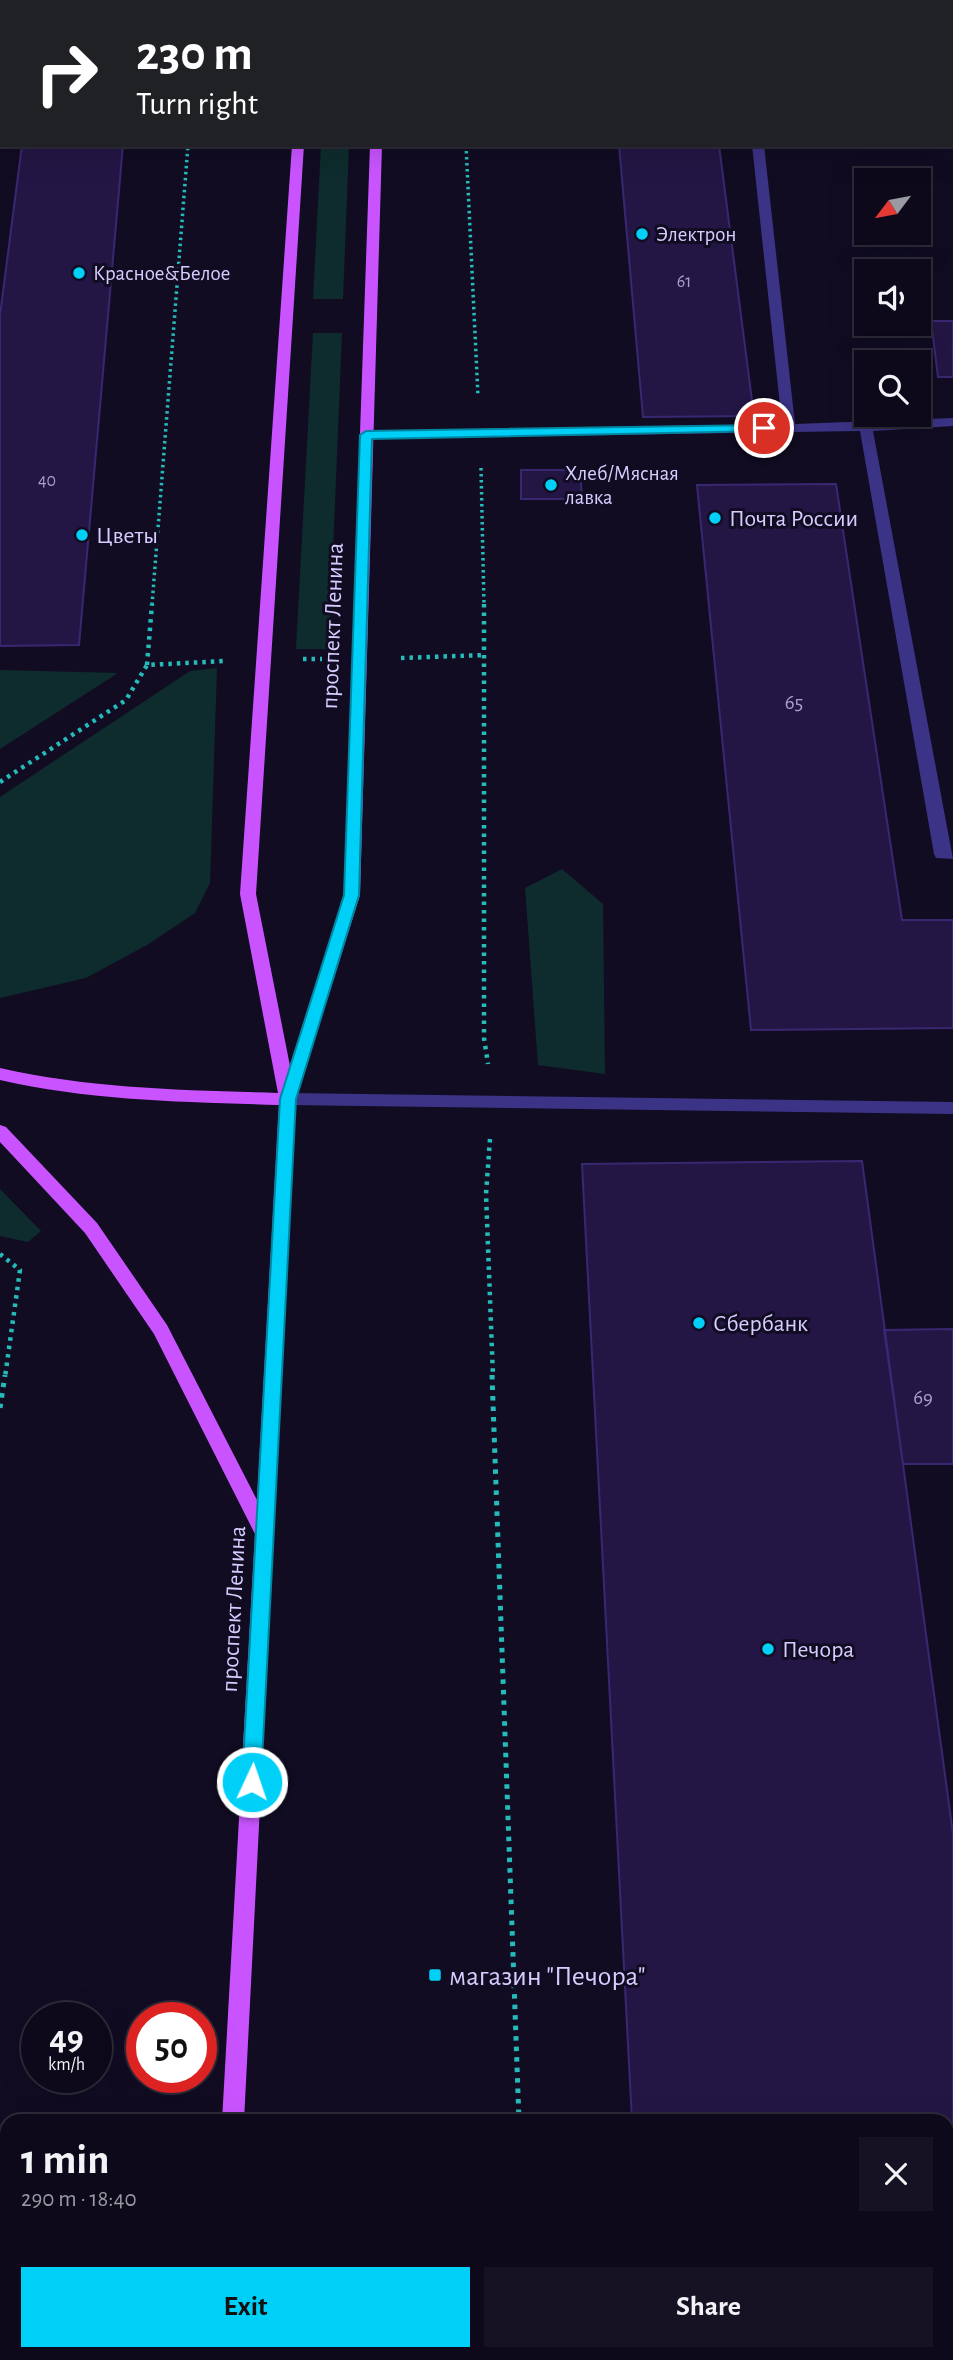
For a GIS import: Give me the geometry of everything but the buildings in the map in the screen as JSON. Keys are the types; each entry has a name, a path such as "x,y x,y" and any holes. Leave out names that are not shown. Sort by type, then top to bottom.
{"main road":[{"name":"проспект Ленина","path":"233,2114 288,1099 248,894 298,147"},
{"name":"проспект Ленина","path":"288,1099 352,895 376,147"},
{"path":"0,1074 35,1083 91,1091 288,1099"},
{"path":"0,1132 91,1228 161,1330 265,1536"}],"lane":[{"path":"758,147 789,428"},
{"path":"931,423 953,422"},
{"path":"366,435 866,427 942,854 953,854"},
{"path":"288,1099 953,1108"}],"path":[{"path":"147,665 188,147"},
{"path":"0,1254 20,1270 0,1408"}],"green space":[{"path":"321,147 349,147 343,299 313,299"},
{"path":"313,333 342,333 329,649 296,649"},
{"path":"217,668 210,883 195,913 147,945 86,978 0,998 0,797 190,671"},
{"path":"0,670 118,673 0,749"},
{"path":"562,869 603,904 605,1074 538,1065 525,888"},
{"path":"0,1189 41,1231 28,1242 0,1236"}],"place":[{"name":"Электрон","path":"642,234"},
{"name":"Красное&Белое","path":"79,273"},
{"name":"Хлеб/Мясная лавка","path":"551,485"},
{"name":"Почта России","path":"715,518"},
{"name":"Цветы","path":"82,535"},
{"name":"Сбербанк","path":"699,1323"},
{"name":"Печора","path":"768,1649"},
{"name":"магазин \"Печора\"","path":"435,1975"}],"route":[{"path":"252,1782 288,1099 352,895 366,435 764,428"}]}
